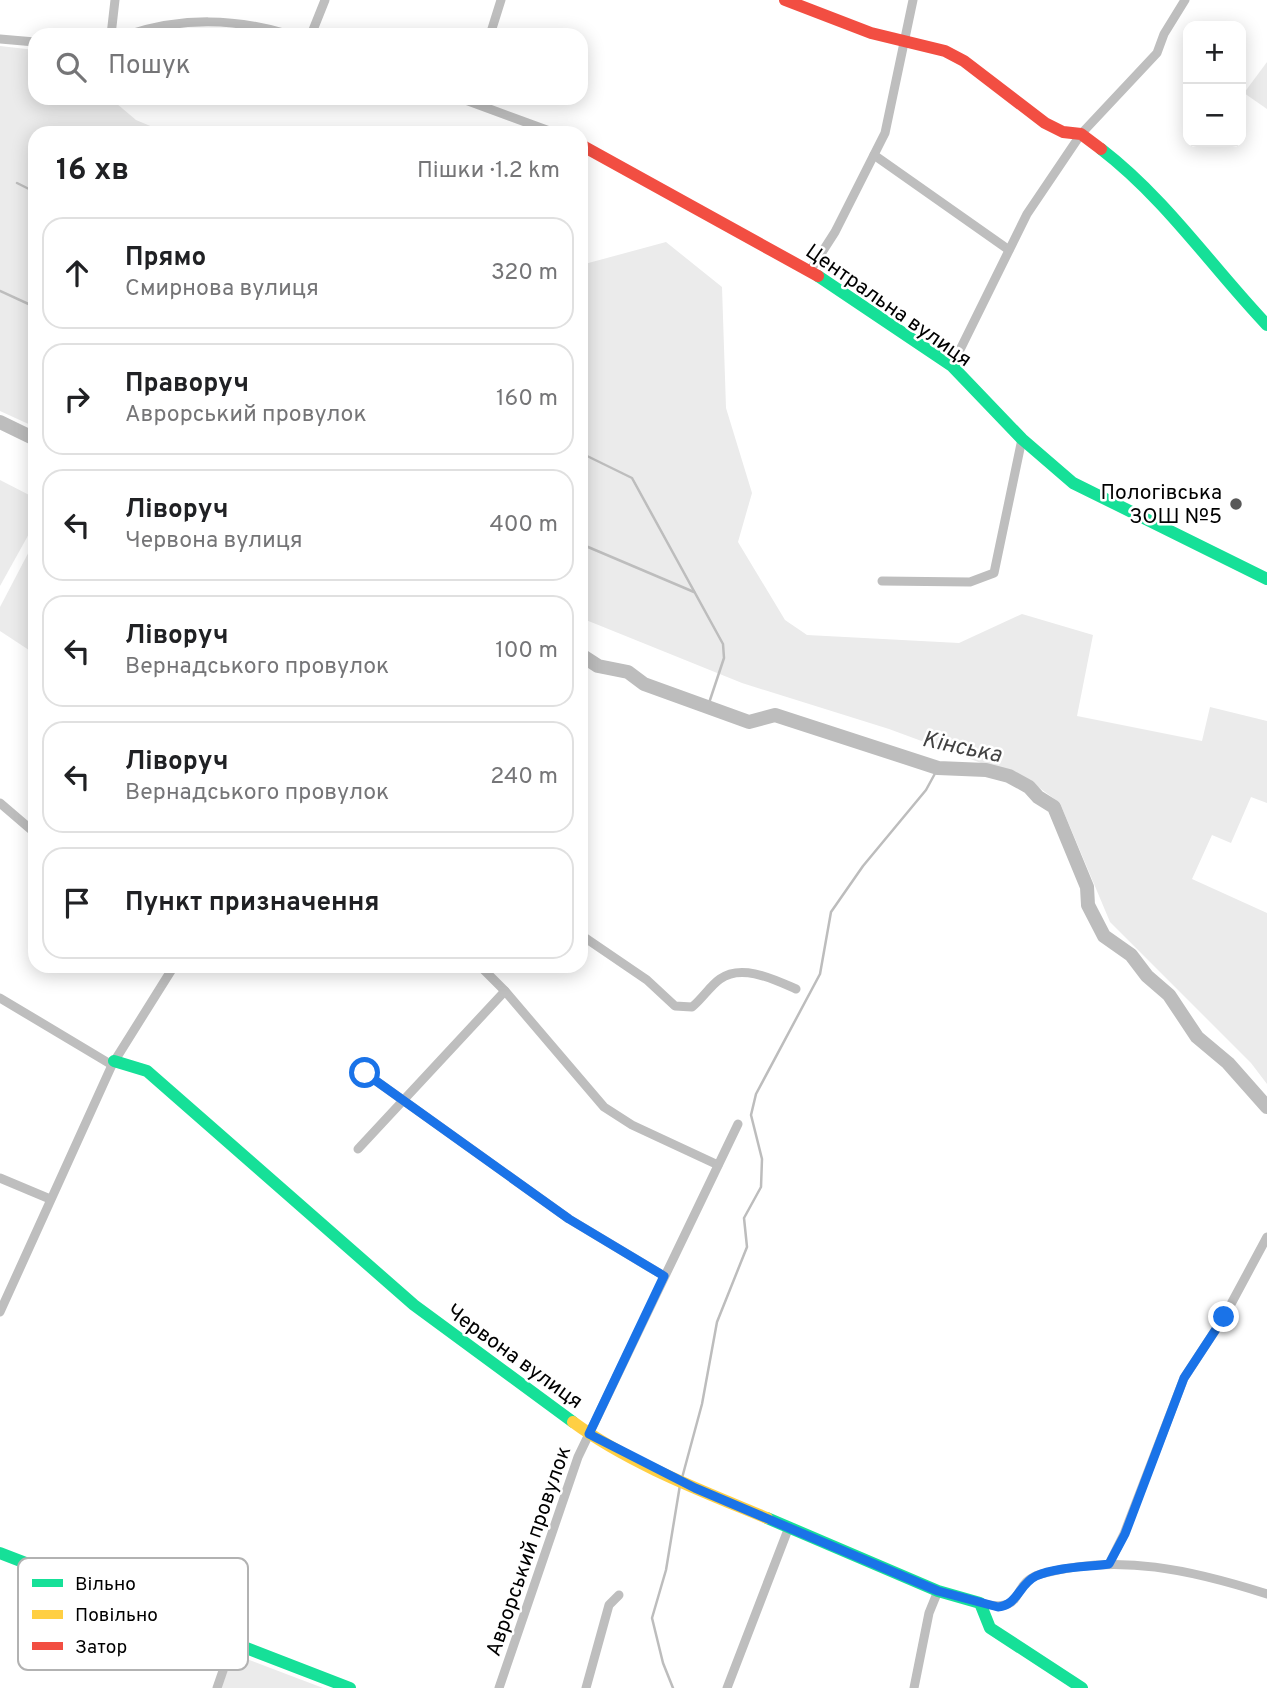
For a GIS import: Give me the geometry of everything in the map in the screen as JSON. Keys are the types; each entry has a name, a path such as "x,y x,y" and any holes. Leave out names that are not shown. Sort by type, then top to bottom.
{"street":[{"path":"112,28 116,0"},
{"path":"315,28 325,0"},
{"path":"492,28 501,0"},
{"path":"785,0 871,33 945,51 964,61 1045,123 1063,132 1081,134 1127,169 1189,232 1222,278 1267,325"},
{"path":"810,271 835,233 885,133 895,100 913,0"},
{"path":"952,366 1027,214 1081,134 1157,53 1164,34 1185,0"},
{"path":"149,28 162,24 207,20 251,23 268,28"},
{"path":"0,39 28,41"},
{"path":"483,105 537,126"},
{"name":"Центральна вулиця","path":"588,148 609,157 810,271 952,366 1022,439 1073,483 1267,579"},
{"path":"874,155 1009,250"},
{"path":"882,581 970,582 994,573 1022,439"},
{"path":"1,804 28,827"},
{"path":"588,940 647,980 675,1006 683,1008 692,1007 720,978 731,975 758,974 796,989"},
{"path":"0,1312 113,1063 170,973"},
{"path":"487,973 604,1107 632,1125 718,1166"},
{"path":"358,1149 505,991"},
{"name":"Червона вулиця","path":"0,998 113,1063 134,1065 155,1077 414,1305 589,1434 695,1488 938,1591 980,1603"},
{"path":"365,1073 569,1219 664,1276"},
{"name":"Аврорський провулок","path":"499,1688 578,1457 738,1124"},
{"path":"0,1178 50,1199"},
{"path":"1109,1564 1125,1534 1184,1378 1224,1317 1267,1237"},
{"path":"727,1688 789,1527"},
{"path":"0,1553 18,1560"},
{"path":"1082,1688 990,1628 980,1603 1006,1606 1012,1603 1027,1583 1040,1574 1109,1564 1172,1568 1206,1574 1267,1594"},
{"path":"914,1688 929,1613 938,1591"},
{"path":"586,1688 609,1605 619,1595"},
{"path":"248,1648 350,1688"},
{"path":"217,1688 223,1670"}],"shaded area":[{"path":"0,46 28,49 28,105 118,105 136,120 150,126 28,126 28,424 0,411"},
{"path":"1267,62 1267,109 1246,94 1246,90"},
{"path":"666,242 722,287 726,408 752,493 738,542 785,620 807,635 959,643 1022,614 1093,635 1077,716 1202,741 1210,707 1267,721 1267,803 1251,797 1231,843 1212,835 1192,879 1267,913 1267,1084 1251,1063 1110,922 1060,803 1030,781 889,729 742,683 588,621 588,263"},
{"path":"0,480 28,494 28,536 0,586"},
{"path":"28,553 28,649 0,631 0,607"},
{"path":"248,1659 323,1688 221,1688 228,1670 248,1670"}],"waterway":[{"path":"17,183 28,188"},
{"path":"0,291 28,304"},
{"name":"Кінська","path":"0,422 28,436"},
{"path":"588,456 632,478 723,644 724,658 708,706"},
{"path":"588,547 694,592"},
{"name":"Кінська","path":"588,660 598,666 628,672 644,684 749,722 775,715 938,768 986,770 1009,776 1029,787 1038,797 1054,807 1087,887 1088,905 1104,936 1131,955 1147,976 1169,995 1197,1037 1228,1063 1267,1107"},
{"path":"682,1478 702,1404 717,1322 747,1247 744,1218 761,1187 762,1159 751,1115 756,1094 820,974 831,912 863,866 926,790 938,768"},
{"path":"673,1688 663,1663 652,1618 666,1570 680,1485"}],"traffic: fast":[{"path":"1101,149 1167,211 1267,325"},
{"path":"818,276 952,366 1022,439 1073,483 1267,579"},
{"path":"114,1061 147,1071 414,1305 573,1422"},
{"path":"767,1518 938,1591 980,1603 990,1628 1082,1688"},
{"path":"0,1553 18,1560"},
{"path":"248,1649 350,1688"}],"traffic: slow":[{"path":"573,1422 642,1464 767,1518"}],"traffic: jam":[{"path":"785,0 871,33 945,51 964,61 1045,123 1063,132 1081,134 1101,149"},
{"path":"588,149 818,276"}],"place":[{"name":"Пологівська ЗОШ №5","path":"1236,504"}],"route":[{"path":"365,1073 569,1219 664,1276 589,1434 695,1488 938,1591 998,1607 1006,1606 1012,1603 1032,1578 1040,1574 1109,1564 1125,1534 1184,1378 1224,1317"}]}
